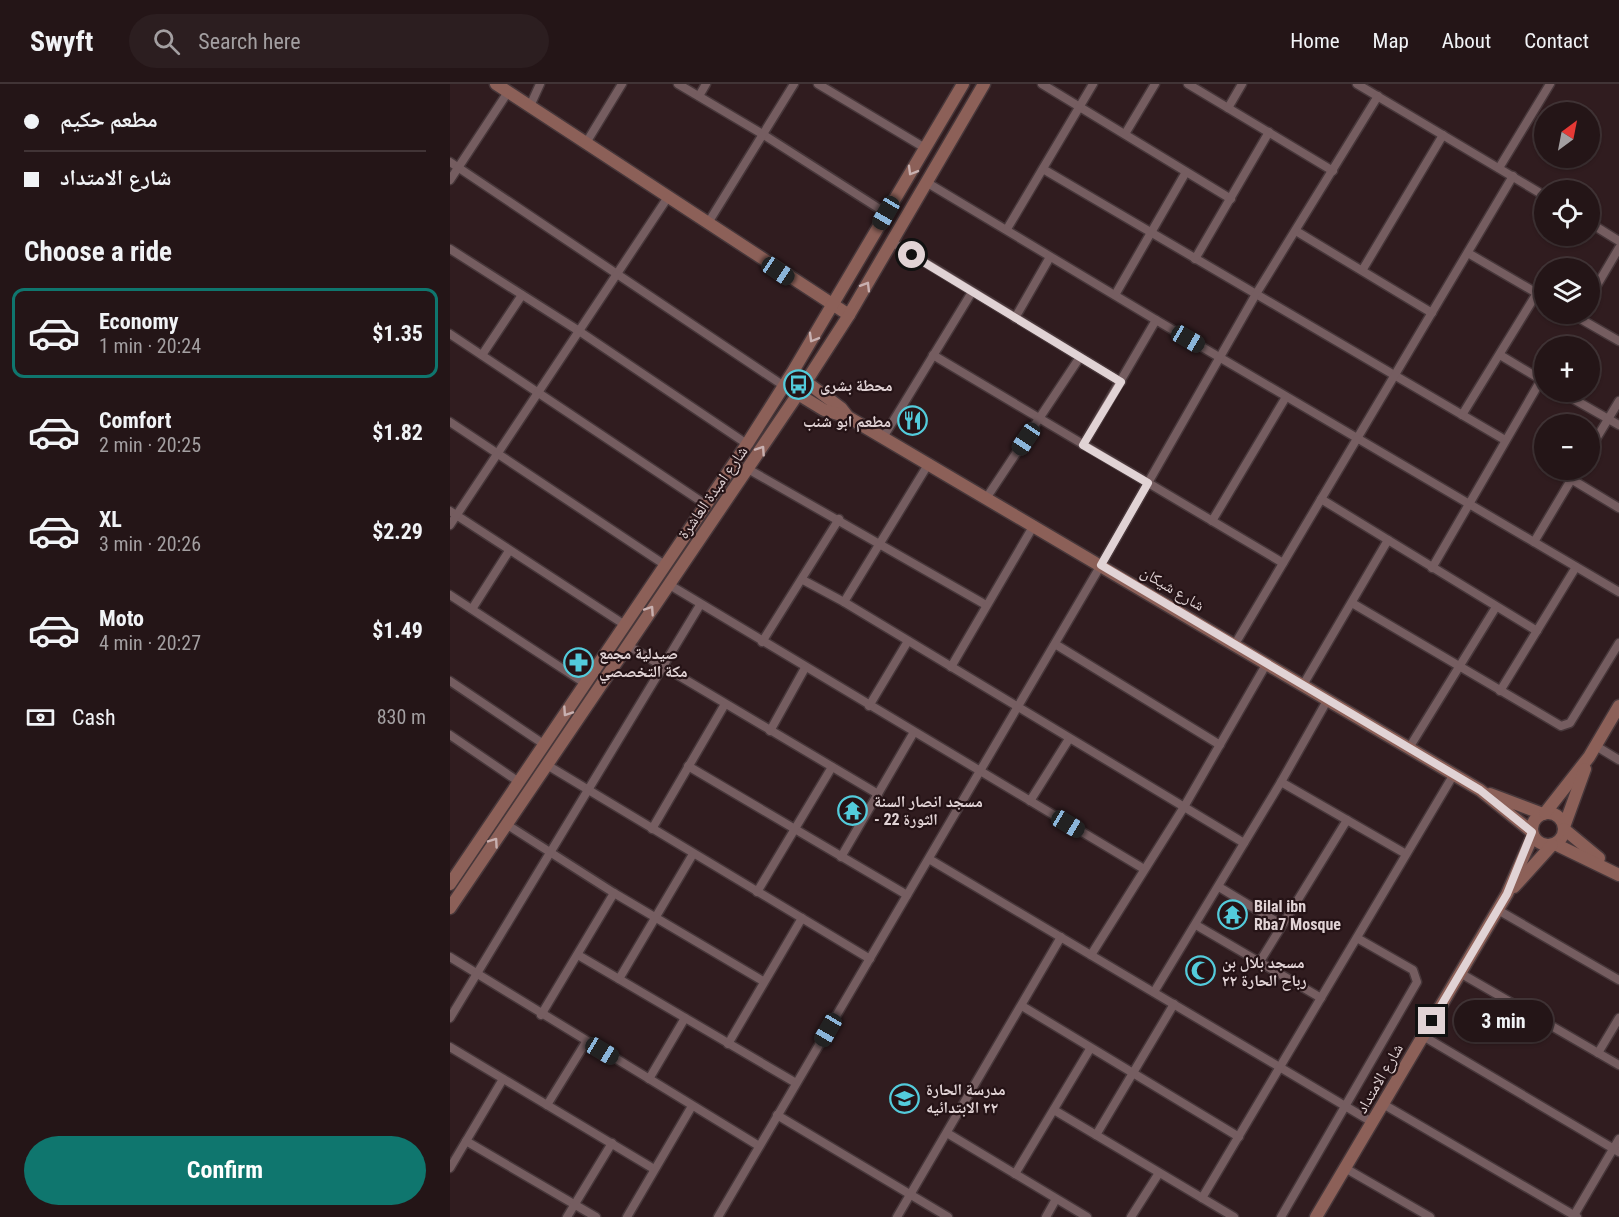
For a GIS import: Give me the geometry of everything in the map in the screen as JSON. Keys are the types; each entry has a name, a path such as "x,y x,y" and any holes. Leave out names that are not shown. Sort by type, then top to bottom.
{"street":[{"path":"496,84 831,306 849,315"},
{"path":"530,106 540,84"},
{"path":"586,143 622,84"},
{"path":"678,84 764,135 886,213"},
{"path":"699,96 706,84"},
{"path":"708,223 794,84"},
{"path":"818,84 925,148"},
{"name":"شارع امبدة العاشرة","path":"450,884 465,872 506,824 798,394 849,315 984,84"},
{"path":"1042,84 1231,199"},
{"path":"1007,229 1093,84"},
{"path":"1125,134 1155,84"},
{"path":"1188,84 1333,171"},
{"path":"1228,108 1242,84"},
{"path":"1357,84 1534,189"},
{"path":"1499,168 1550,84"},
{"name":"شارع امبدة العاشرة","path":"450,908 465,872 519,782 784,386 960,85"},
{"path":"450,180 454,165 508,92"},
{"path":"718,1217 1055,644 1256,294 1378,96"},
{"path":"1195,259 1269,132"},
{"path":"1363,269 1443,135"},
{"path":"454,165 784,386"},
{"path":"1043,169 1505,440"},
{"path":"1115,295 1186,172"},
{"path":"1235,644 1513,176"},
{"path":"926,182 1619,592"},
{"path":"450,525 453,513 498,453 668,197"},
{"path":"1600,229 1619,241"},
{"path":"1296,231 1363,269 1432,313"},
{"path":"892,242 1121,382"},
{"path":"1600,280 1619,248"},
{"path":"450,249 579,331 747,444"},
{"path":"1467,253 1534,292"},
{"path":"1015,318 1050,257"},
{"path":"884,436 972,292"},
{"path":"482,355 522,295"},
{"path":"1462,416 1534,306"},
{"path":"1083,445 1156,320"},
{"path":"1592,324 1619,341"},
{"path":"450,334 705,504"},
{"path":"1500,355 1534,376"},
{"path":"933,356 1283,563"},
{"path":"987,497 1080,357"},
{"name":"شارع شيكان","path":"792,373 841,408 848,417"},
{"name":"شارع شيكان","path":"784,386 824,410 848,417 884,436 1454,774 1480,790 1533,833"},
{"path":"1432,568 1505,440 1534,395"},
{"path":"1212,521 1286,396"},
{"path":"1600,432 1619,401"},
{"path":"1578,402 1619,425"},
{"path":"450,422 665,566"},
{"path":"844,602 929,463"},
{"path":"748,468 986,605"},
{"path":"1534,542 1570,480"},
{"path":"1573,480 1619,508"},
{"path":"1321,500 1537,631"},
{"path":"453,513 625,625"},
{"path":"762,642 803,580 839,519"},
{"path":"951,667 1034,525"},
{"path":"1303,685 1388,540"},
{"path":"472,609 509,551"},
{"path":"1500,691 1576,567"},
{"path":"803,580 844,602 1244,843"},
{"path":"668,584 1144,869"},
{"path":"450,595 586,684"},
{"path":"1352,603 1561,726 1566,726 1619,643"},
{"path":"450,1018 700,605"},
{"path":"1409,748 1496,607"},
{"path":"869,705 908,641"},
{"path":"1055,644 1220,744"},
{"path":"627,645 878,794"},
{"path":"1091,955 1184,807 1267,663"},
{"path":"770,731 805,668"},
{"path":"450,681 545,745"},
{"path":"1154,992 1196,926 1328,699"},
{"path":"652,829 725,704"},
{"path":"1619,706 1589,757 1544,814 1535,819 1533,833 1543,844 1553,844 1619,874"},
{"path":"841,857 914,732"},
{"path":"450,735 519,782"},
{"path":"1030,801 1069,739"},
{"path":"1596,746 1619,760"},
{"path":"1553,844 1563,837 1564,828 1589,757"},
{"path":"547,765 870,959"},
{"path":"688,766 907,895"},
{"path":"757,892 832,767"},
{"path":"1202,1198 1454,774"},
{"path":"1281,782 1407,854"},
{"name":"شارع شيكان","path":"1480,790 1544,814"},
{"path":"1544,814 1558,816 1564,828 1619,874"},
{"path":"1259,963 1347,820"},
{"path":"506,824 614,893 763,981"},
{"name":"شارع الامتداد","path":"1316,1217 1498,910 1533,833"},
{"name":"شارع الامتداد","path":"1507,894 1553,844"},
{"path":"619,979 693,854"},
{"path":"928,859 1372,1122"},
{"path":"1219,887 1282,925"},
{"path":"541,1015 614,893"},
{"path":"1498,910 1619,980"},
{"path":"728,1044 802,918"},
{"path":"1196,926 1321,998"},
{"path":"897,1217 1061,937"},
{"path":"1281,1217 1417,982 1413,970 1357,938"},
{"path":"578,955 796,1083"},
{"path":"450,957 541,1015 759,1146"},
{"path":"1460,973 1619,1065"},
{"path":"1096,1135 1174,1004"},
{"path":"1022,1006 1239,1137"},
{"path":"649,1079 685,1018"},
{"path":"1598,1053 1619,1018"},
{"path":"1423,1036 1616,1151"},
{"path":"547,1106 586,1042"},
{"path":"450,1047 654,1169"},
{"path":"1015,1174 1090,1048"},
{"path":"450,1168 503,1079"},
{"path":"1383,1104 1575,1216 1616,1151 1619,1139"},
{"path":"627,1217 692,1106"},
{"path":"1054,1110 1234,1217"},
{"path":"777,1115 948,1217"},
{"path":"947,1132 1087,1217"},
{"path":"466,1141 596,1217"},
{"path":"567,1217 612,1143"},
{"path":"1345,1168 1430,1217"},
{"path":"1131,1217 1159,1173"},
{"path":"1046,1217 1056,1199"}],"place":[{"name":"محطة بشرى","path":"799,385"},
{"name":"مطعم ابو شنب","path":"912,421"},
{"name":"صيدلية مجمع مكة التخصصي","path":"578,662"},
{"name":"مسجد انصار السنة - الثورة 22","path":"853,810"},
{"name":"Bilal ibn Rba7 Mosque","path":"1233,915"},
{"name":"مسجد بلال بن رباح الحارة ٢٢","path":"1201,971"},
{"name":"مدرسة الحارة ٢٢ الابتدائيه","path":"905,1098"}],"route":[{"path":"912,255 1121,382 1083,445 1148,483 1101,565 1480,790 1532,832 1533,835 1507,894 1432,1021"}]}
